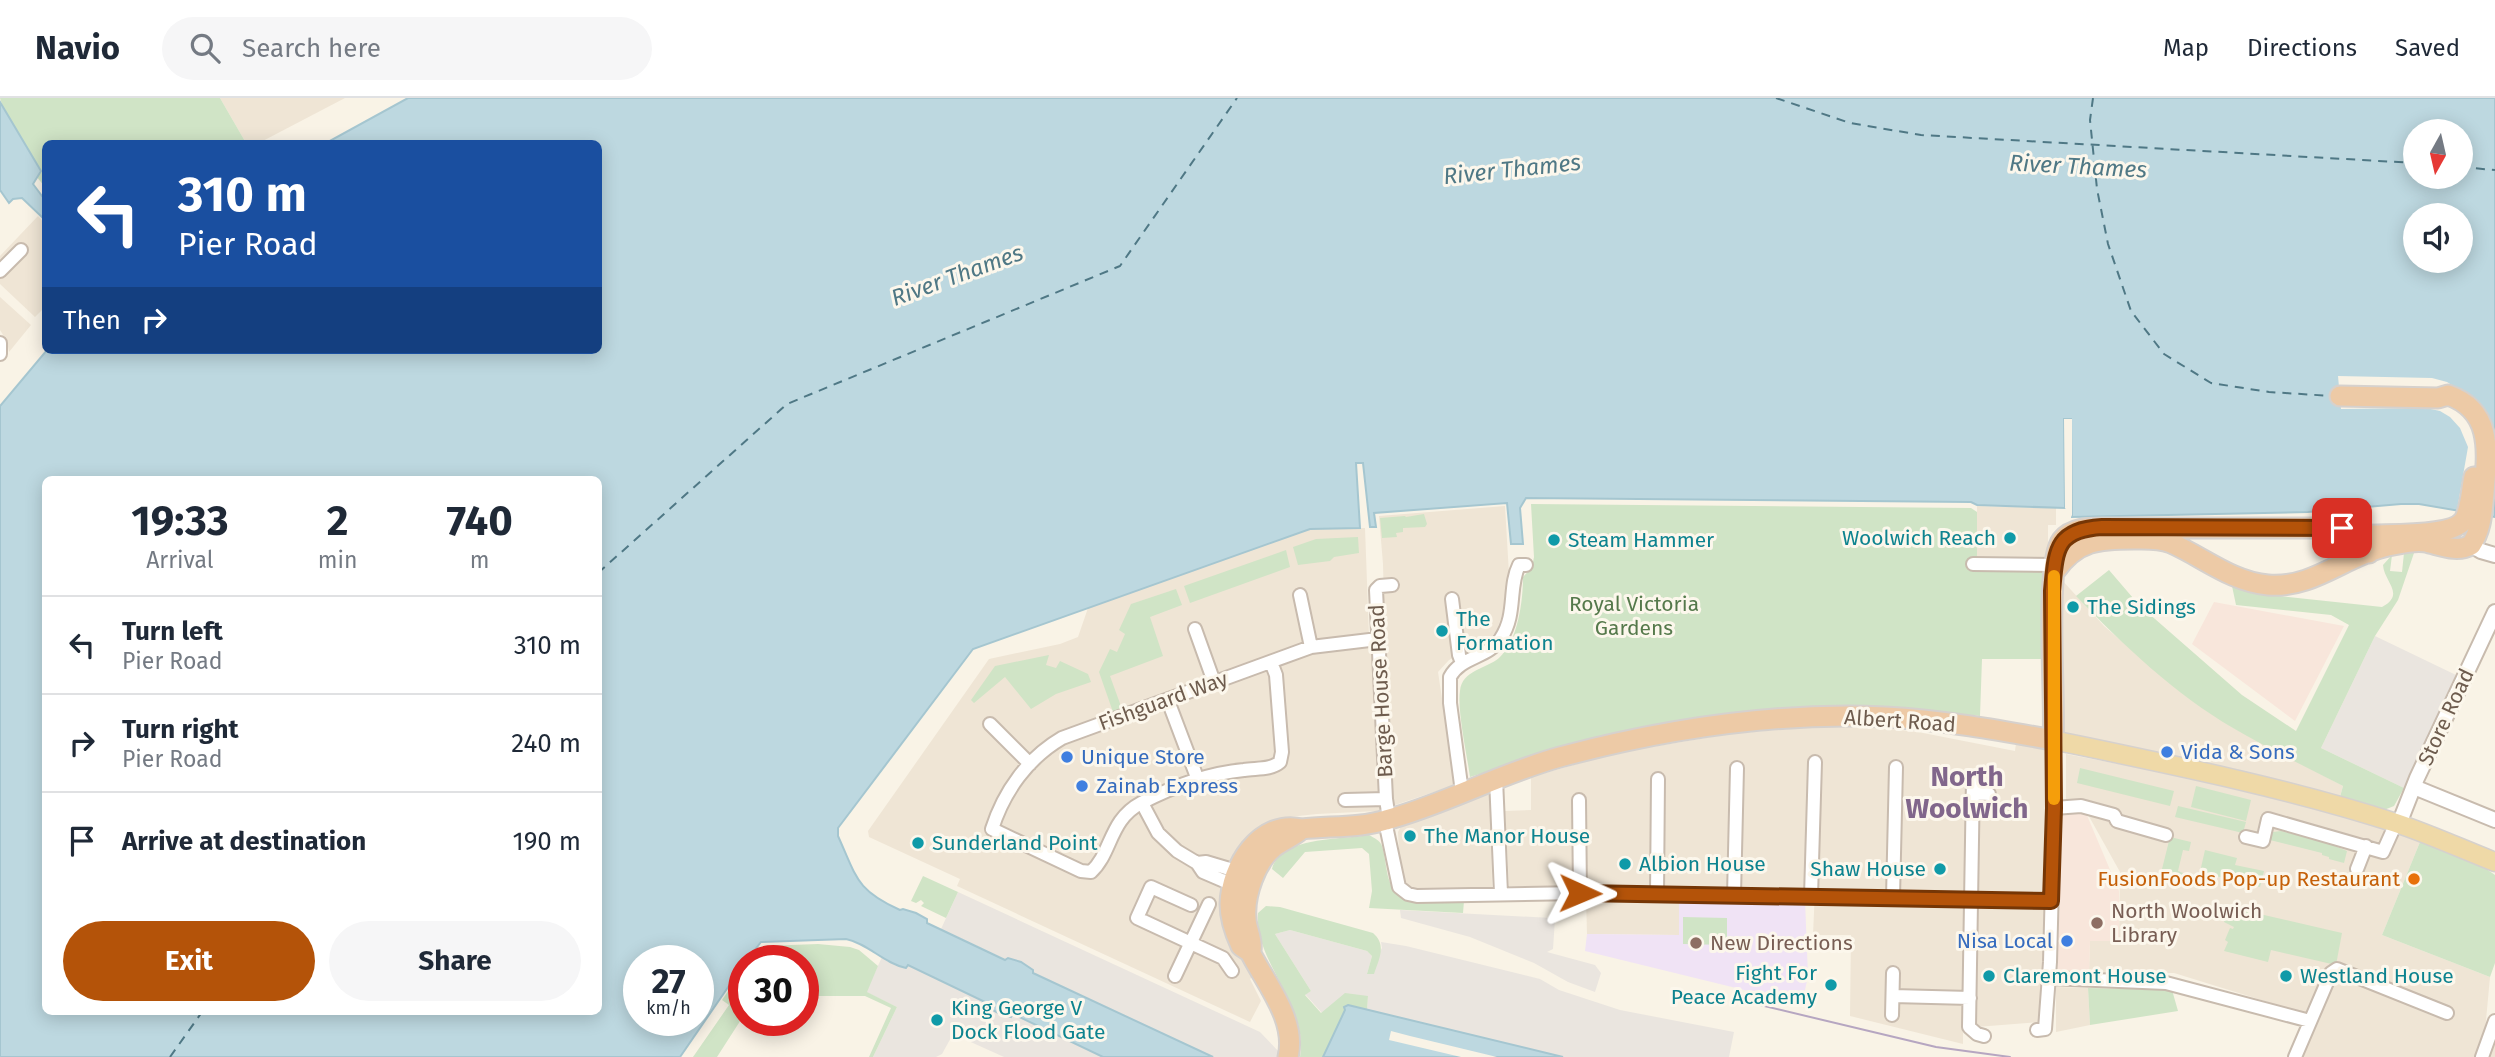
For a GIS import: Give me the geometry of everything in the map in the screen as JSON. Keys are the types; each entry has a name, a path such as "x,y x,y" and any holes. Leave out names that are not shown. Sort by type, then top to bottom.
{"highway":[{"path":"2055,568 2073,551 2095,541 2158,540 2171,543 2224,572 2255,583 2270,586 2292,585 2386,547 2424,542 2459,548 2471,545 2478,534 2473,521 2487,457 2487,442 2483,427 2468,405 2448,395 2438,398 2340,396"},
{"path":"2356,536 2423,534 2473,521"},
{"path":"2053,740 2052,591 2058,546 2065,537 2075,531 2102,527 2341,528 2356,536 2368,553"},
{"name":"Albert Road","path":"1243,881 1247,852 1263,837 1289,826 1302,829 1387,820 1557,758 1661,735 1730,724 1809,717 1886,717 1940,722 2053,740"},
{"path":"1243,881 1231,914 1234,929 1241,946 1250,952 1289,1028 1288,1057"}],"main road":[{"name":"Albert Road","path":"2053,740 2231,779 2398,823 2495,862"}],"street":[{"path":"0,271 21,250"},
{"path":"0,342 0,354"},
{"path":"2471,545 2495,555"},
{"path":"1973,564 2055,568"},
{"path":"1462,792 1448,685 1451,674 1462,663 1487,652 1502,638 1511,613 1515,573 1519,565 1526,565"},
{"name":"Barge House Road","path":"1384,582 1376,590 1378,639 1387,820 1399,887 1403,892 1417,896 1501,894"},
{"path":"1300,595 1311,647"},
{"path":"1452,599 1462,663"},
{"name":"Store Road","path":"2398,823 2495,611"},
{"path":"1195,629 1214,682"},
{"name":"Fishguard Way","path":"1271,662 1276,675 1282,752 1280,762 1273,767 1224,772 1142,803 1125,815 1114,829 1092,873 1081,871 989,831 1008,792 1047,747 1062,738 1311,647 1378,639"},
{"path":"1171,699 1170,706 1198,780"},
{"path":"990,724 1030,764"},
{"path":"2041,1029 2049,978 2054,808 2053,740"},
{"path":"1811,896 1815,762"},
{"path":"1893,897 1896,767"},
{"path":"1734,895 1737,768"},
{"path":"1973,778 1969,1027 1984,1035"},
{"path":"1496,779 1501,894 2051,901"},
{"path":"1657,894 1658,779"},
{"path":"2414,787 2495,820"},
{"path":"1973,793 1989,794"},
{"name":"Barge House Road","path":"1345,800 1386,799"},
{"path":"1579,800 1580,893"},
{"path":"1142,803 1158,833 1177,851 1196,863 1203,872 1243,881"},
{"path":"2054,808 2081,806 2114,815 2117,821 2166,835"},
{"path":"2246,837 2263,841 2268,819 2383,852 2398,823"},
{"path":"2357,869 2366,846"},
{"path":"1191,905 1151,887 1137,919 1223,958 1232,971"},
{"path":"1175,976 1209,904"},
{"path":"2295,1057 2331,973 2337,969 2447,1013"},
{"path":"1892,1015 1893,973"},
{"path":"2049,978 2166,983 2310,1021"},
{"path":"1893,996 1970,998"},
{"path":"2482,1057 2495,1021"}],"shaded area":[{"path":"220,98 345,98 265,140 244,140"},
{"path":"38,216 42,221 42,310 35,317 0,284 0,256"},
{"path":"0,297 31,325 9,352 7,341 0,330"},
{"path":"1505,506 1510,591 1497,630 1486,644 1449,660 1438,672 1455,785 1377,811 1289,817 1269,824 1247,838 1233,855 1220,891 1229,935 1253,976 1250,979 1261,1001 1250,1022 957,886 960,879 869,837 868,831 989,659 1060,644 1078,637 1088,608 1310,529 1365,528 1369,637 1366,646 1385,644 1379,516"},
{"name":"Woolwich Reach","path":"1977,506 2056,508 2056,525 2048,525 2048,550 2044,567 1977,566"},
{"path":"2061,579 2104,626 2174,686 2232,727 2343,786 2339,800 2066,737 2061,732"},
{"path":"2214,602 2344,626 2295,721 2192,644"},
{"path":"2375,636 2456,675 2404,788 2321,748"},
{"path":"1864,726 1918,732 2015,751 2016,743 2044,747 2047,750 2042,1022 1963,1028 1963,1044 1850,1016 1851,935 1813,935 1815,890 1509,886 1505,811 1531,810 1531,777 1616,753 1729,734"},
{"path":"2066,754 2176,775 2338,814 2383,827 2420,842 2382,935 2490,977 2485,1031 2495,1035 2495,1057 2294,1057 2303,1013 2174,973 2089,973 2090,940 2119,941 2120,872 2086,811 2066,811"},
{"path":"1491,791 1492,889 1405,890 1399,853 1398,832 1401,826 1438,814"},
{"path":"2063,813 2086,813 2119,891 2119,941 2090,941 2089,973 2057,972"},
{"path":"958,892 1260,1032 1280,1053 1279,1057 1213,1057 941,929"},
{"path":"1586,898 1679,898 1679,935 1587,934"},
{"name":"New Directions","path":"1679,898 1805,900 1808,976 1802,1004 1585,951 1587,934 1679,935"},
{"path":"1400,910 1555,919 1553,949 1547,952 1595,965 1601,973 1595,992 1470,937 1401,918"},
{"path":"1290,930 1367,951 1372,956 1367,974 1382,948 1381,942 1540,979 1559,990 1620,1010 1734,1032 1729,1057 1563,1057 1367,1010 1368,996 1333,1006 1322,1013 1305,994 1311,991 1275,934"},
{"path":"882,957 888,962 907,965 986,1002 986,1006 993,1010 1012,1014 1103,1057 1004,1057 953,1034 942,1054 936,1057 873,1057 897,1007 866,992"},
{"path":"2056,987 2088,988 2090,1025 2056,1032"}],"green space":[{"path":"0,98 220,98 244,140 42,140 42,183 36,176 41,170 4,111"},
{"name":"Royal Victoria Gardens","path":"1531,504 1971,508 1977,512 1977,566 2044,567 2043,659 1982,659 1980,716 1841,706 1727,713 1613,733 1470,777 1461,721 1460,691 1470,674 1494,662 1511,642 1520,609 1523,577 1532,567 1534,557"},
{"path":"1424,514 1427,524 1425,527 1403,528 1403,532 1396,533 1397,537 1382,538 1380,518"},
{"path":"1358,537 1359,553 1334,557 1330,561 1298,565 1293,547 1316,539"},
{"path":"1286,550 1290,567 1190,603 1184,586"},
{"path":"2404,553 2414,553 2398,600 2375,636 2321,748 2404,788 2394,806 2384,810 2340,797 2343,786 2212,715 2150,668 2076,596 2109,570 2139,605 2242,695 2296,731 2349,625 2331,615 2236,605 2232,586 2261,594 2382,607 2389,602 2393,592 2383,565 2392,555 2390,571 2402,572"},
{"path":"1176,589 1182,605 1150,617 1163,656 1110,676 1122,709 1113,712 1099,672 1110,649 1117,652 1125,634 1119,630 1131,604"},
{"path":"1049,655 1046,665 1056,668 1060,661 1088,674 1091,682 1056,694 1031,709 1005,677 974,703 971,700 995,666"},
{"path":"2080,768 2174,791 2170,806 2077,783"},
{"path":"2196,786 2251,800 2246,821 2191,807"},
{"path":"2178,806 2246,822 2243,833 2175,817"},
{"path":"2281,831 2325,842 2347,851 2344,863 2329,859 2322,853 2270,840 2273,832"},
{"path":"1369,835 1381,844 1388,877 1394,890 1400,895 1407,899 1464,901 1463,913 1369,908 1372,891 1369,854 1362,848 1305,852 1283,878 1272,869 1278,858 1287,850 1299,845"},
{"path":"2170,837 2191,842 2189,851 2183,850 2178,871 2183,873 2181,882 2160,877"},
{"path":"2420,842 2482,866 2495,875 2495,963 2490,977 2382,935"},
{"path":"2205,850 2237,858 2235,865 2264,871 2260,887 2200,872"},
{"path":"923,876 958,892 946,918 921,906 924,903 921,900 916,903 911,901"},
{"path":"1266,906 1280,907 1373,933 1380,942 1381,952 1374,974 1367,974 1372,956 1367,951 1290,930 1275,934 1311,991 1305,995 1321,1013 1345,993 1368,996 1367,1010 1348,1005 1323,1057 1300,1057 1301,1038 1297,1019 1264,949 1259,931 1258,913"},
{"path":"2229,907 2342,933 2336,965 2271,950 2268,962 2224,951 2230,928 2234,927 2224,922"},
{"path":"1683,917 1727,918 1727,945 1683,944"},
{"path":"818,944 850,947 859,950 878,966 867,992 897,1007 873,1057 869,1057 891,1008 865,996 819,996 819,945 791,945"},
{"path":"2088,988 2172,990 2178,1011 2090,1025"},
{"path":"728,991 728,1004 722,1000"},
{"path":"728,1006 728,1036 730,1036 717,1057 693,1057 708,1036 714,1036 714,1027"}],"water":[{"name":"River Thames","path":"408,98 2495,98 2495,517 2419,504 2401,504 2308,512 2072,517 2071,419 2064,419 2065,508 1977,505 1971,502 1526,498 1520,508 1523,544 1511,544 1507,503 1374,513 1376,527 1370,527 1363,463 1356,463 1360,528 1310,529 973,649 838,828 838,836 854,873 866,889 885,903 916,913 927,919 927,923 1005,960 1008,958 1021,962 1033,970 1033,973 1213,1057 1103,1057 1013,1014 1011,1017 1000,1014 986,1006 985,1002 908,965 906,968 898,966 846,939 728,945 728,987 714,1008 714,945 623,945 623,1036 694,1036 680,1057 0,1057 0,406 44,354 602,354 602,140 331,140"},
{"path":"0,102 41,171 33,184 42,196 42,217 22,198 13,199 9,203 0,190"},
{"path":"1348,1005 1563,1057 1323,1057 1344,1007"}],"pier":[{"path":"2338,376 2432,378 2447,382 2473,398 2489,420 2495,438 2495,471 2488,516 2457,510 2468,447 2460,428 2450,417 2440,411 2426,408 2341,409"},
{"path":"2064,419 2072,419 2072,517 2065,508"},
{"path":"1391,1031 1497,1057 1461,1057 1389,1040"}],"ferry route":[{"path":"602,569 787,404 1120,266 1237,98"},
{"path":"1776,98 1850,123 1921,135 2403,162"},
{"path":"2093,98 2090,120 2097,189 2108,244 2131,311 2164,354 2211,383 2269,392 2332,396"},
{"path":"2473,168 2495,170"},
{"path":"170,1057 200,1015"}],"tram line":[{"path":"1739,1000 1936,1047 2010,1057"}],"slow traffic":[{"path":"2054,576 2054,799"}],"place":[{"name":"Woolwich Reach","path":"2010,538"},
{"name":"Steam Hammer","path":"1554,540"},
{"name":"The Sidings","path":"2073,607"},
{"name":"The Formation","path":"1442,631"},
{"name":"Vida & Sons","path":"2167,752"},
{"name":"Unique Store","path":"1067,757"},
{"name":"Zainab Express","path":"1082,786"},
{"name":"The Manor House","path":"1410,836"},
{"name":"Sunderland Point","path":"918,843"},
{"name":"Albion House","path":"1625,864"},
{"name":"Shaw House","path":"1940,869"},
{"name":"FusionFoods Pop-up Restaurant","path":"2414,879"},
{"name":"North Woolwich Library","path":"2097,923"},
{"name":"Nisa Local","path":"2067,941"},
{"name":"New Directions","path":"1696,943"},
{"name":"Claremont House","path":"1989,976"},
{"name":"Westland House","path":"2286,976"},
{"name":"Fight For Peace Academy","path":"1831,985"},
{"name":"King George V Dock Flood Gate","path":"937,1020"}],"district":[{"name":"North Woolwich","path":"1967,792"}],"route":[{"path":"1580,893 2051,901 2054,808 2052,591 2055,558 2061,541 2075,531 2102,527 2342,528"}]}
